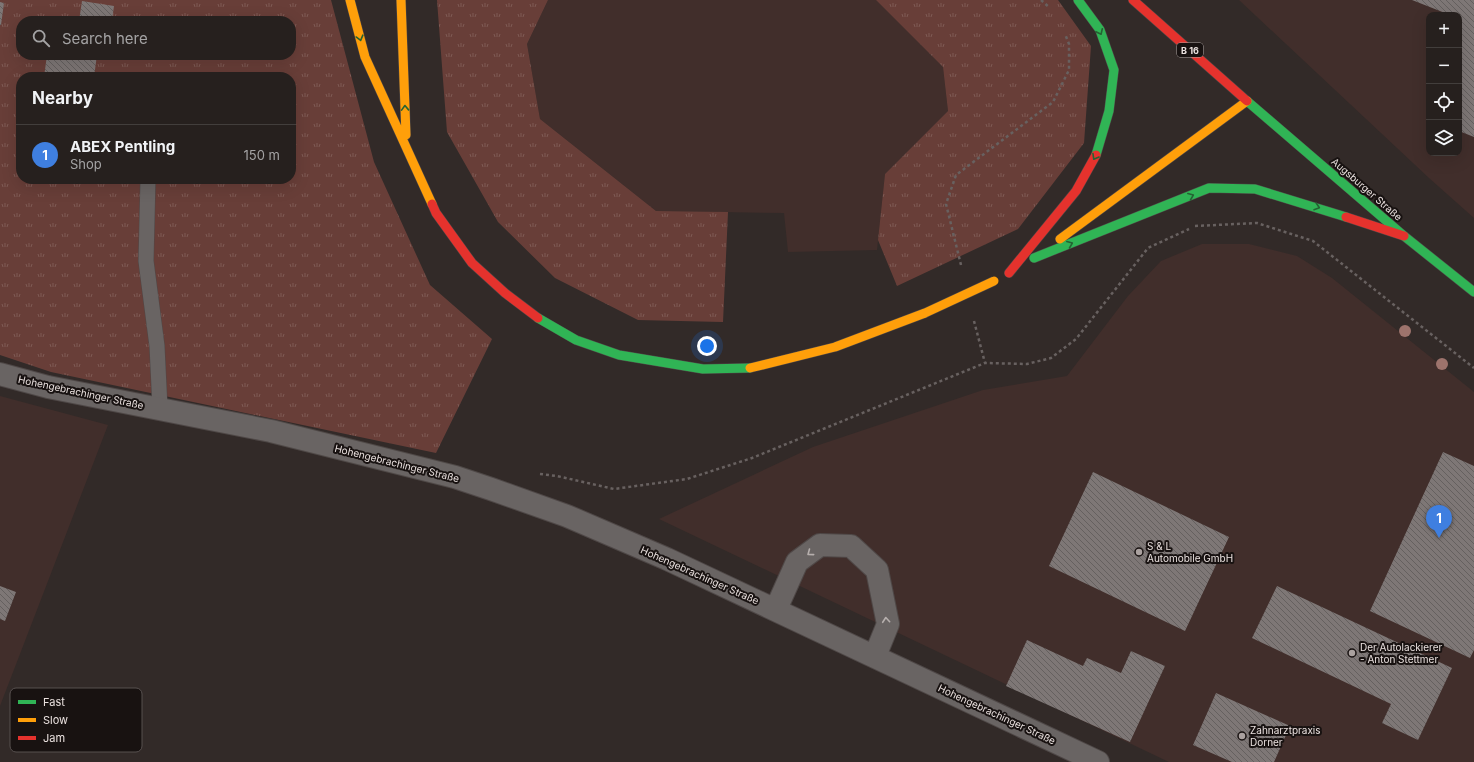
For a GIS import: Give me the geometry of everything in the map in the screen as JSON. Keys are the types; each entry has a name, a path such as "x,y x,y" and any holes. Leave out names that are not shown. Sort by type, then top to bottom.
{"main road":[{"path":"350,0 365,57 436,213 472,263 505,293 536,317 576,340 619,355 703,369 753,368 835,346 925,313 1009,273 1034,258 1247,101"},
{"path":"401,0 406,147"},
{"path":"1009,273 1076,191 1098,151 1109,111 1114,70 1100,30 1078,0"},
{"name":"B 16","path":"1133,0 1247,101"},
{"name":"Augsburger Straße","path":"1247,101 1404,236 1474,292"},
{"path":"1034,258 1209,188 1255,189 1308,204 1404,236"}],"street":[{"name":"Hohengebrachinger Straße","path":"0,374 48,387 271,431 455,477 567,516 776,609 1098,762"},
{"path":"776,609 797,562 820,545 851,546 877,570 888,624 875,656"}],"lane":[{"path":"148,184 146,261 156,346 160,408"}],"path":[{"path":"1041,0 1052,10"},
{"path":"962,272 946,204 956,175 1053,102 1069,70 1069,44 1063,29"},
{"path":"537,474 557,476 614,489 687,479 752,458 985,363 1027,364 1051,358 1076,339 1148,248 1196,226 1258,223 1313,241 1474,368"},
{"path":"973,318 985,363"}],"shaded area":[{"path":"548,0 876,0 943,67 948,111 885,174 877,250 788,252 784,213 656,211 540,119 527,44"},
{"path":"1239,0 1474,0 1474,218 1429,178"},
{"path":"1202,244 1249,244 1297,256 1332,278 1474,392 1474,762 1169,762 659,519 813,447 983,390 1067,376 1128,296 1161,261"},
{"path":"0,396 108,425 0,706"}],"green space":[{"path":"0,0 331,0 374,162 430,285 492,339 436,453 51,372 0,355"},
{"path":"437,0 548,0 527,44 540,119 656,211 728,212 723,322 638,320 555,278 498,222 447,132"},
{"path":"876,0 1058,0 1091,46 1084,143 1018,229 897,286 878,240 885,174 948,111 943,67"}],"building":[{"path":"1412,0 1474,0 1474,137 1462,132 1462,12 1442,12"},
{"path":"82,1 114,6 113,16 80,16"},
{"path":"0,2 4,3 1,25 0,25"},
{"path":"46,60 96,60 95,72 45,72"},
{"path":"1443,452 1474,466 1474,650 1470,658 1370,611"},
{"name":"S & L Automobile GmbH","path":"1093,472 1229,537 1185,631 1049,566"},
{"path":"0,586 16,592 5,621 0,619"},
{"name":"Der Autolackierer - Anton Stettmer","path":"1277,586 1452,668 1418,740 1382,723 1391,704 1252,638"},
{"path":"1027,640 1083,666 1087,658 1121,673 1131,651 1165,666 1130,742 1006,686"},
{"name":"Zahnarztpraxis Dorner","path":"1216,693 1290,726 1274,762 1232,762 1193,745"}],"traffic: fast":[{"path":"1078,0 1100,30 1114,70 1109,111 1096,155"},
{"path":"1247,101 1404,236 1474,292"},
{"path":"1034,258 1209,188 1255,189 1346,217"},
{"path":"538,318 576,340 619,355 703,369 750,368"}],"traffic: slow":[{"path":"350,0 365,57 432,204"},
{"path":"401,0 406,135"},
{"path":"1060,239 1247,101"},
{"path":"925,313 994,281"},
{"path":"750,368 835,347 925,313"}],"traffic: jam":[{"path":"1133,0 1247,101"},
{"path":"1009,273 1076,191 1096,155"},
{"path":"432,204 436,213 472,263 505,293 538,318"},
{"path":"1346,217 1404,236"}],"place":[{"name":"ABEX Pentling","path":"1439,538"},
{"name":"S & L Automobile GmbH","path":"1139,552"},
{"name":"Der Autolackierer - Anton Stettmer","path":"1352,653"},
{"name":"Zahnarztpraxis Dorner","path":"1242,736"}]}
